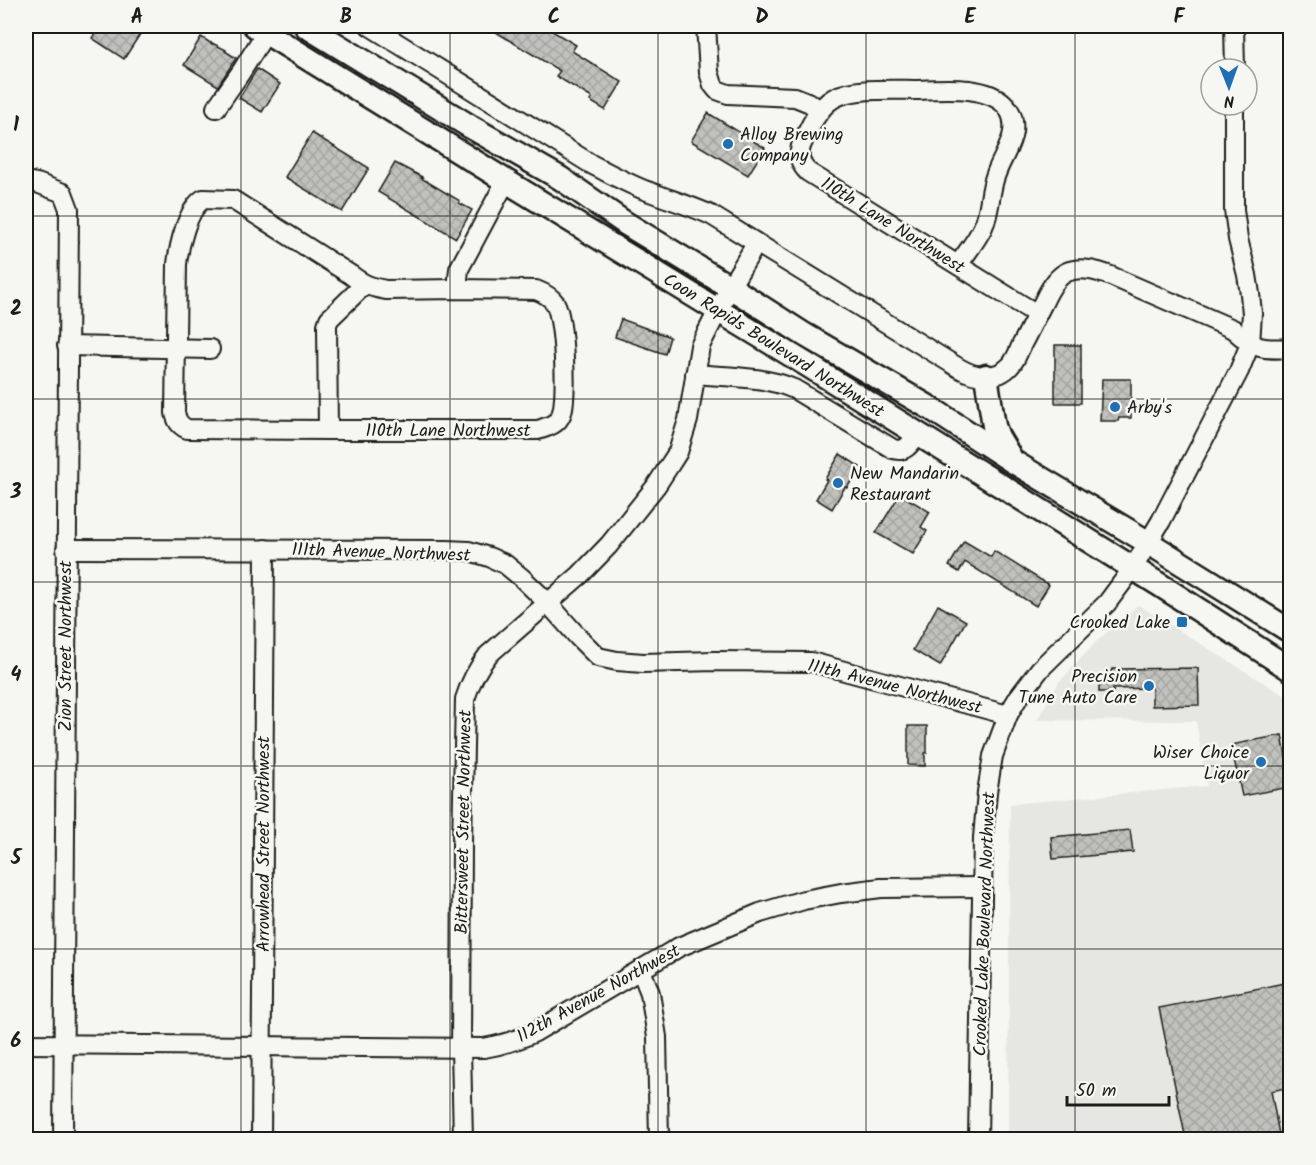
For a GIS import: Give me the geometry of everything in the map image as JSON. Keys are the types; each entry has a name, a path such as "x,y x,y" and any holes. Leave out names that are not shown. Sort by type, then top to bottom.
{"main road":[{"name":"Coon Rapids Boulevard Northwest","path":"306,26 471,127 560,178 625,223 806,335 932,409 1290,631"},
{"name":"Coon Rapids Boulevard Northwest","path":"263,28 506,182 809,366 1133,568 1290,669"},
{"path":"986,376 994,426 1012,460"}],"street":[{"path":"370,26 591,164 639,188 711,215 971,374 986,376 998,374 1010,367 1056,281 1064,273 1077,270 1093,270 1112,276 1233,329 1250,344 1269,349 1290,348"},
{"path":"706,26 709,72 713,85 717,90 728,94 795,97 810,103 820,111 837,96 862,91 952,89 989,95 999,100 1012,117 1012,137 995,175 986,220 958,265"},
{"path":"1234,26 1235,57"},
{"path":"216,108 241,72 263,28"},
{"name":"110th Lane Northwest","path":"820,111 801,146 799,153 802,167 1037,314"},
{"name":"Crooked Lake Boulevard Northwest","path":"978,1140 981,887 987,792 993,756 1008,715 1018,698 1040,669 1107,603 1149,543 1239,371 1250,344 1252,313 1250,294 1234,210 1234,117"},
{"name":"Zion Street Northwest","path":"26,181 63,193 69,209 63,1140"},
{"path":"457,289 459,269 506,182"},
{"name":"110th Lane Northwest","path":"203,199 232,200 364,285 386,290 536,290 546,293 554,301 558,310 564,346 564,405 561,416 549,427 538,430 187,429 177,421 177,264 192,211 197,203 203,199"},
{"name":"Bittersweet Street Northwest","path":"463,1140 462,843 465,699 469,686 478,667 488,655 580,575 609,545 669,466 678,452 688,420 700,346 730,287 756,244"},
{"path":"328,430 327,325 329,319 364,285"},
{"path":"67,346 210,349"},
{"path":"695,374 781,384 900,451 907,448 917,434"},
{"name":"111th Avenue Northwest","path":"66,549 468,552 505,564 547,602 598,657 643,663 811,662 1008,715"},
{"name":"Arrowhead Street Northwest","path":"261,1140 265,549"},
{"name":"112th Avenue Northwest","path":"26,1044 492,1047 535,1032 679,947 759,913 804,900 881,888 981,887"},
{"path":"641,970 650,993 657,1037 659,1140"}],"shaded area":[{"path":"1138,605 1290,699 1290,1139 1008,1140 1010,804 1207,786 1196,721 1037,720 1059,682 1096,642"}],"building":[{"path":"100,26 132,26 142,31 124,59 92,38"},
{"path":"486,26 544,26 576,45 572,51 622,82 605,110 590,101 592,98 556,76 560,71"},
{"path":"201,37 236,58 218,86 184,65"},
{"path":"257,69 280,84 262,112 239,98"},
{"name":"Alloy Brewing Company","path":"708,113 765,148 748,175 691,141"},
{"path":"312,133 369,168 342,212 285,177"},
{"path":"395,163 422,177 472,210 456,238 378,192"},
{"path":"621,319 670,337 665,354 615,337"},
{"path":"1055,345 1081,345 1081,403 1055,403"},
{"name":"Arby's","path":"1102,379 1131,379 1131,418 1100,421"},
{"name":"New Mandarin Restaurant","path":"840,454 860,467 832,509 816,499"},
{"path":"900,494 930,512 921,527 927,531 913,554 876,533"},
{"path":"964,541 991,557 994,551 1049,585 1036,606 965,562 959,572 949,566"},
{"path":"938,605 966,621 940,666 913,650"},
{"name":"Precision Tune Auto Care","path":"1198,668 1199,705 1152,706 1152,688 1113,689 1113,692 1099,692 1099,683 1113,669"},
{"path":"908,726 927,726 925,766 908,765"},
{"name":"Wiser Choice Liquor","path":"1282,735 1290,787 1242,796 1231,745"},
{"path":"1130,830 1133,852 1053,859 1051,837"},
{"path":"1290,982 1290,1087 1271,1091 1280,1140 1186,1140 1159,1008"}],"place":[{"name":"Alloy Brewing Company","path":"728,144"},
{"name":"Arby's","path":"1115,407"},
{"name":"New Mandarin Restaurant","path":"838,483"},
{"name":"Crooked Lake","path":"1182,622"},
{"name":"Precision Tune Auto Care","path":"1149,686"},
{"name":"Wiser Choice Liquor","path":"1261,762"}]}
